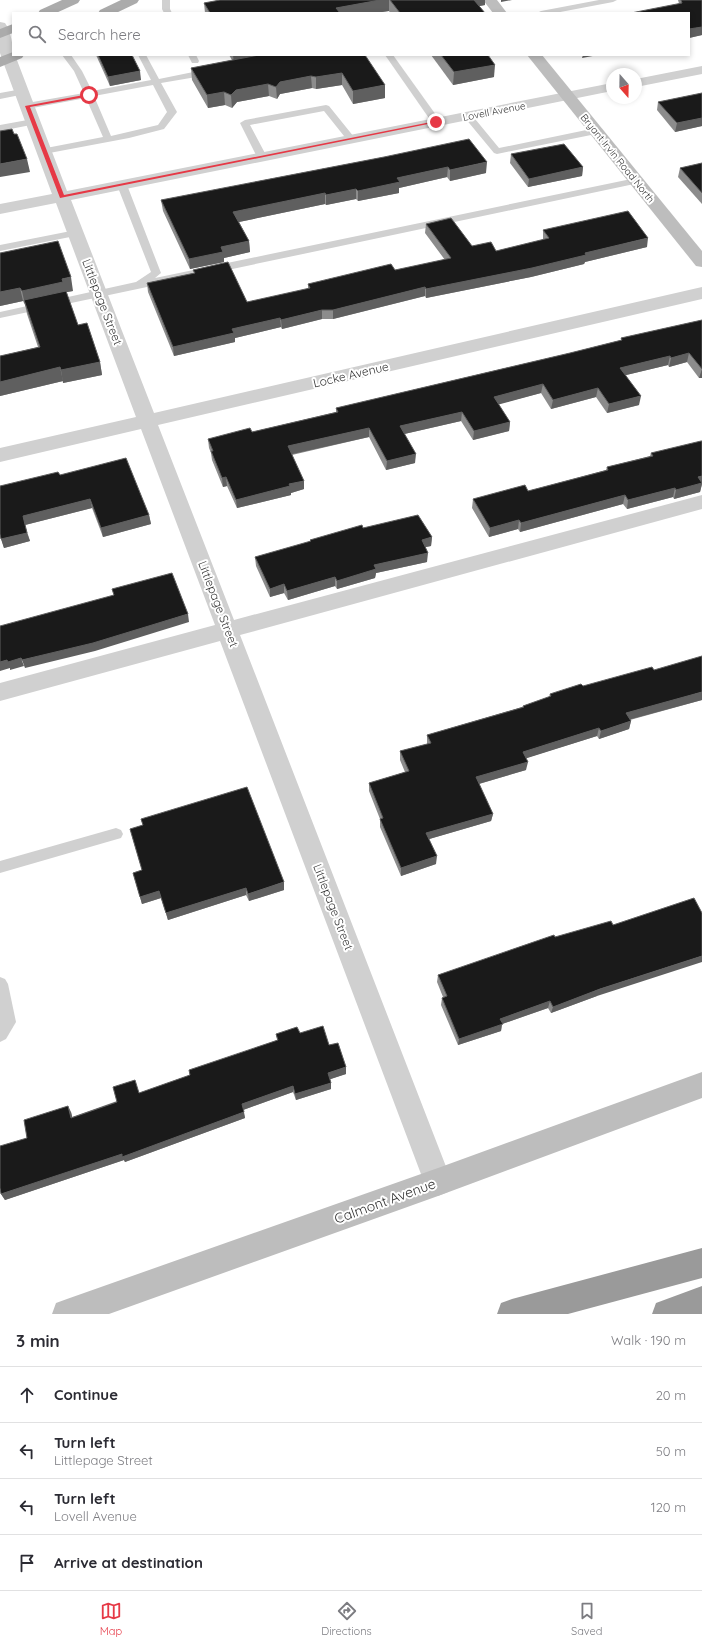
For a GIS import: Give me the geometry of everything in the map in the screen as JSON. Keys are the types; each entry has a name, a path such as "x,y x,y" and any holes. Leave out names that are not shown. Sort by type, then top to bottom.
{"highway":[{"path":"512,1314 702,1263"},
{"path":"668,1314 702,1300"}],"main road":[{"path":"47,12 73,0"},
{"path":"113,11 132,0"},
{"path":"490,0 499,12"},
{"name":"Bryant Irvin Road North","path":"535,56 702,262"},
{"name":"Calmont Avenue","path":"68,1314 438,1182 702,1085"}],"street":[{"name":"Littlepage Street","path":"3,31 9,59 27,107 438,1182"},
{"path":"642,82 702,70"},
{"name":"Lovell Avenue","path":"0,209 606,88"},
{"name":"Locke Avenue","path":"0,455 702,293"},
{"path":"0,692 702,502"}],"lane":[{"path":"166,0 168,12"},
{"path":"547,12 613,0"},
{"path":"67,56 71,60 89,95 108,139"},
{"path":"44,151 108,139 160,127 172,112 143,56"},
{"path":"390,56 436,122"},
{"path":"0,128 27,107 217,70"},
{"path":"0,96 27,107"},
{"path":"262,157 245,123 326,108 351,139"},
{"path":"468,116 497,150 596,131"},
{"path":"0,315 636,181"},
{"path":"122,185 156,273 139,285"},
{"path":"0,248 76,233"},
{"path":"0,867 116,834"},
{"path":"0,984 8,1022 0,1034"}],"building":[{"path":"220,0 380,0 336,8 339,12 209,12 204,3"},
{"path":"390,0 474,0 484,12 399,12"},
{"path":"681,0 702,0 702,27 690,29 690,12 636,12 682,3"},
{"path":"98,56 132,56 140,71 108,77"},
{"path":"254,56 366,56 385,85 353,91 342,73 316,77 311,76 280,82 276,87 268,84 236,90 231,95 224,92 207,95 191,68"},
{"path":"442,56 489,56 495,65 454,72"},
{"path":"702,93 702,118 677,123 658,102"},
{"path":"12,129 14,134 17,134 27,159 0,164 0,131"},
{"path":"469,139 487,162 450,170 448,167 397,178 400,182 358,191 356,189 326,195 325,193 233,212 249,241 221,247 223,252 189,259 161,200 384,157"},
{"path":"564,144 583,167 529,179 511,154"},
{"path":"702,163 702,193 680,168"},
{"path":"628,211 648,238 585,253 586,255 532,268 426,289 425,287 333,310 322,310 281,320 280,318 232,329 234,333 173,347 147,283 195,273 193,270 228,262 247,302 310,288 308,284 391,264 395,270 451,258 426,224 451,218 472,246 491,242 496,251 549,238 543,230"},
{"path":"58,241 71,277 62,279 63,282 22,291 20,288 0,292 0,253"},
{"path":"66,291 78,325 87,323 100,362 61,370 60,367 0,382 0,356 40,347 24,300"},
{"path":"702,320 702,369 689,353 620,368 641,396 609,404 598,388 553,400 543,384 494,397 510,422 474,431 462,412 400,426 416,454 387,461 369,428 288,446 304,481 236,500 226,477 222,478 211,451 213,451 208,439 250,428 252,432 338,412 336,408 570,353 622,340 621,338"},
{"path":"702,441 702,476 698,477 702,483 676,490 675,488 628,500 625,495 521,523 519,520 490,528 473,499 525,485 528,491 608,470 607,467 653,456 651,453"},
{"path":"126,458 149,515 101,528 90,499 23,516 27,533 1,539 0,486 58,472 60,475"},
{"path":"418,515 432,537 422,540 428,553 374,565 376,569 337,581 335,577 287,591 284,584 270,589 255,557 362,525 363,528"},
{"path":"172,573 188,614 93,643 22,660 21,658 8,662 7,660 0,662 0,626 114,595 112,589"},
{"path":"702,656 702,692 626,713 631,721 601,731 599,728 523,752 528,762 476,777 493,814 426,833 437,856 401,868 380,819 383,818 369,783 409,771 400,751 431,743 427,735 524,707 523,706 551,696 550,694 581,684 583,686 652,667 654,670"},
{"path":"247,787 284,882 248,894 246,888 166,913 159,891 140,897 133,873 142,870 130,829 143,825 141,819"},
{"path":"694,898 702,913 702,956 600,989 553,1007 550,1001 500,1019 503,1024 459,1039 442,998 447,996 438,975 554,935 555,937 611,921 613,925"},
{"path":"323,1026 329,1045 338,1043 346,1067 328,1073 331,1083 295,1094 293,1086 242,1104 244,1112 122,1157 122,1154 1,1194 0,1146 27,1138 24,1120 68,1106 71,1118 117,1102 113,1087 135,1080 139,1093 190,1075 189,1070 278,1040 276,1034 297,1027 300,1033"}],"route":[{"path":"89,95 27,106 62,197 436,122"}]}
